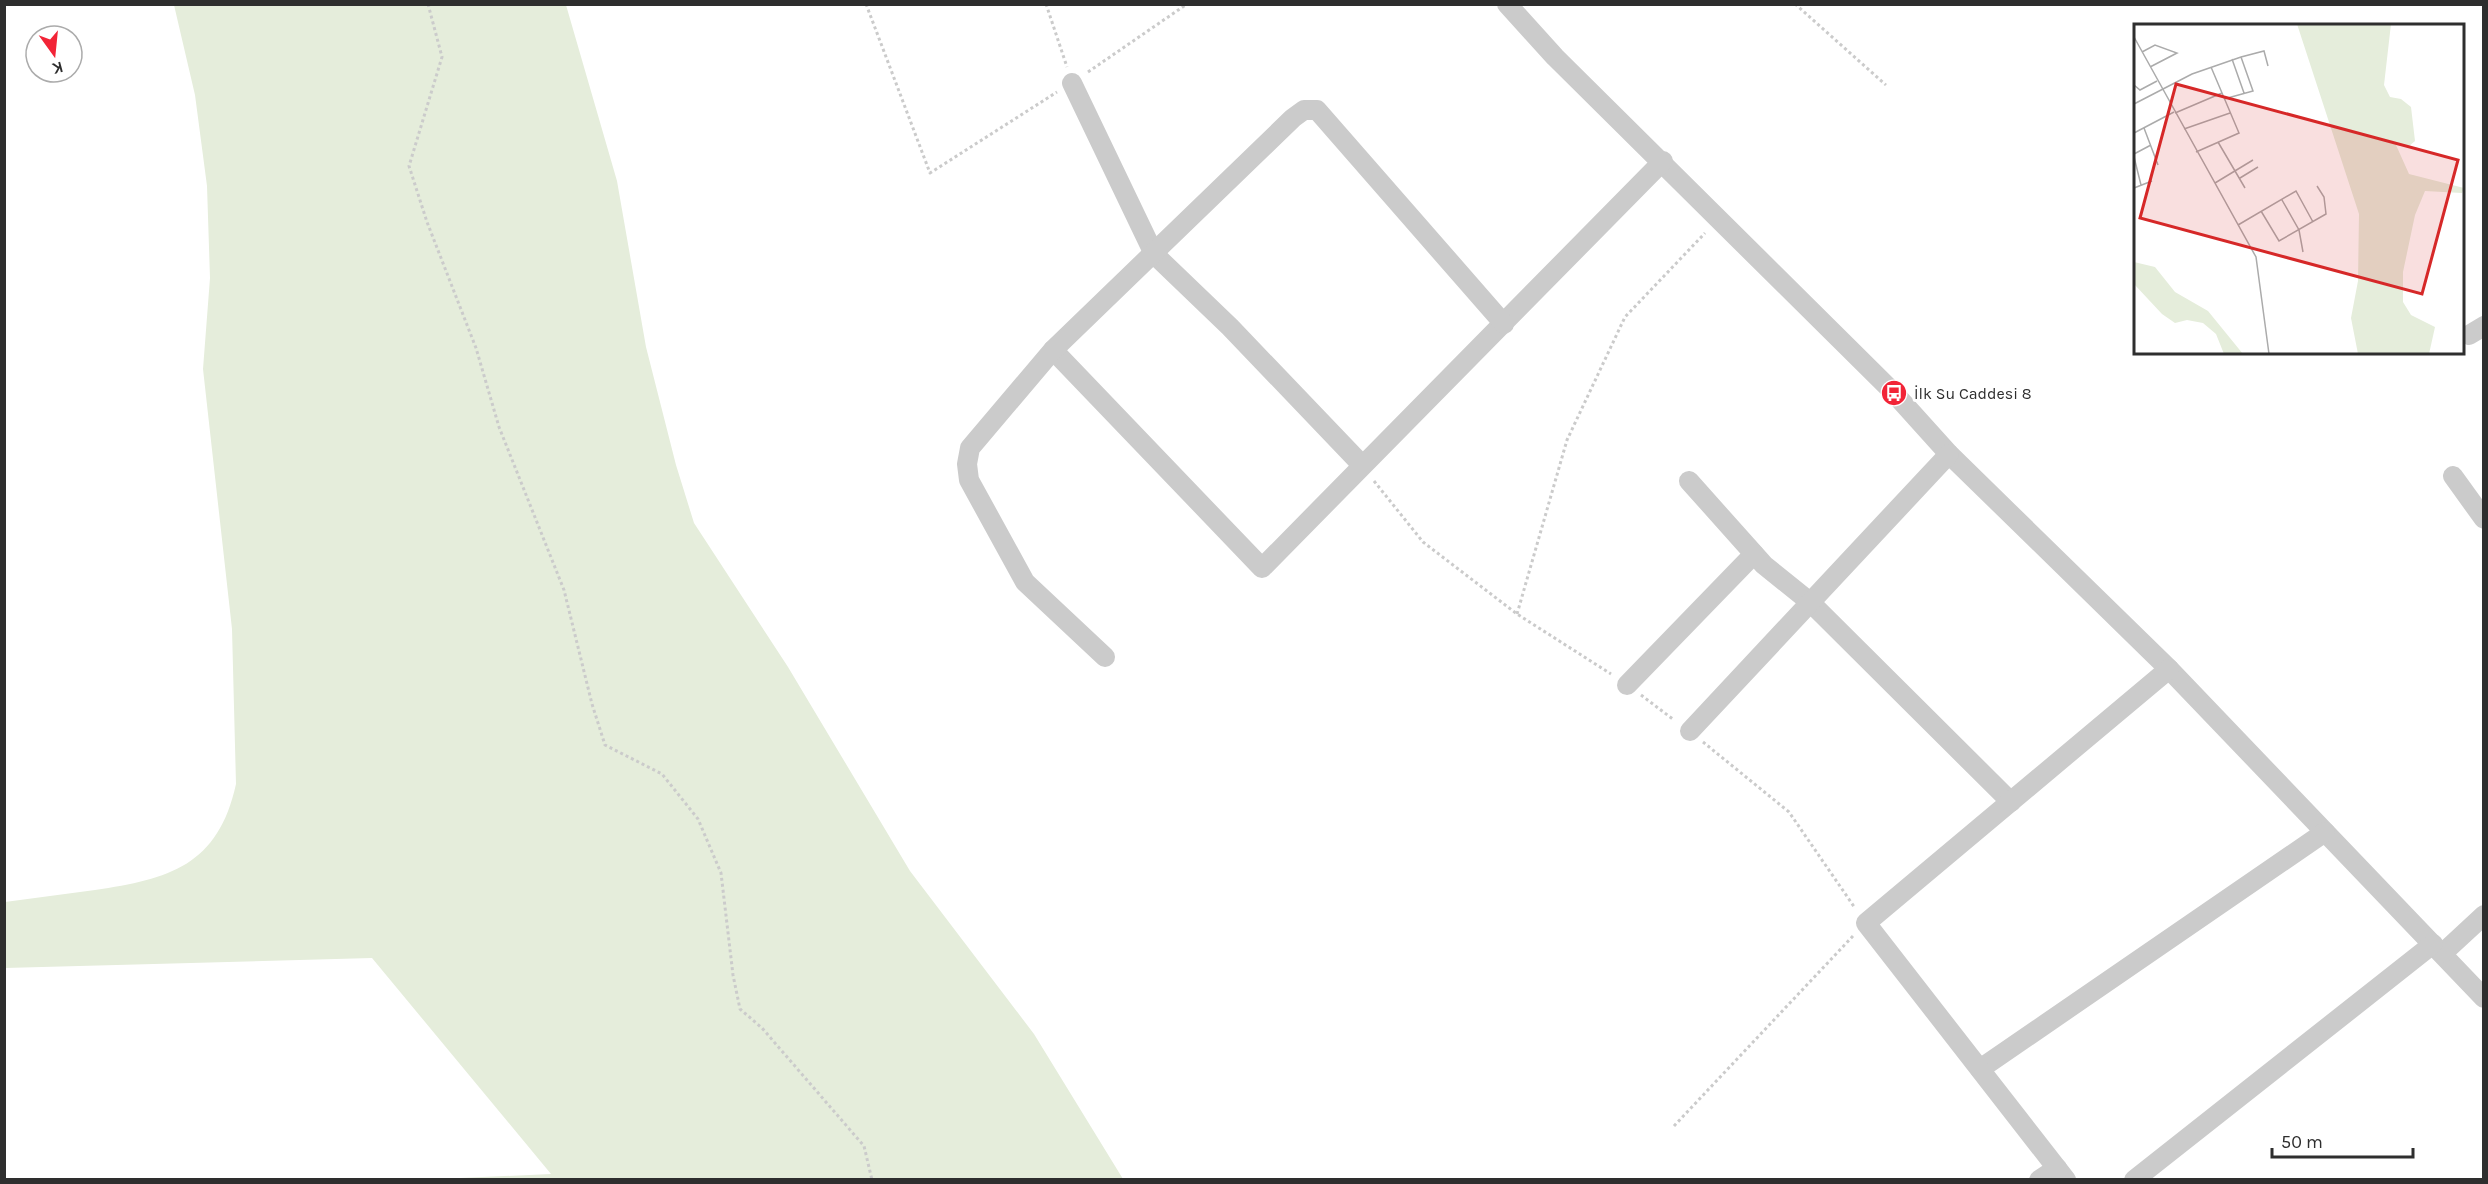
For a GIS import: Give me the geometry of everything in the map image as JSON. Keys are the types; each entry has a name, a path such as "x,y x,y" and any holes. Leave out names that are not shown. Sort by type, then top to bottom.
{"street":[{"path":"1508,4 1555,57 1663,161 1894,393 1949,454 2169,669 2484,998"},
{"path":"1072,83 1154,254 1230,327 1362,465"},
{"path":"1105,657 1025,582 969,480 967,464 970,448 1053,350 1293,118 1311,108 1317,110 1504,324"},
{"path":"1053,350 1262,568 1663,161"},
{"path":"1690,731 1949,454"},
{"path":"2453,476 2484,519"},
{"path":"1689,481 1764,565 1810,602 2011,801"},
{"path":"1627,685 1754,554"},
{"path":"2039,1179 2062,1174 1866,923 2169,669"},
{"path":"1980,1069 2325,832"},
{"path":"2134,1179 2484,915"}],"path":[{"path":"428,4 442,57 409,166 427,222 476,348 499,427 564,590 592,704 606,745 662,774 698,819 721,873 733,975 740,1009 762,1028 864,1146 872,1179"},
{"path":"866,4 930,173 1072,83 1186,4"},
{"path":"1046,4 1072,83"},
{"path":"1795,4 1886,85"},
{"path":"1517,614 1567,440 1625,317 1719,219"},
{"path":"1362,465 1423,542 1517,614 1627,685 1690,731 1789,812 1866,923 1674,1126"}],"green space":[{"path":"174,5 566,5 617,181 646,347 676,465 694,523 788,667 910,871 1034,1034 1123,1179 438,1179 551,1174 372,958 5,968 5,902 122,886 167,873 186,864 203,851 217,834 228,812 236,784 232,629 203,369 210,278 207,186 195,95"}],"place":[{"name":"İlk Su Caddesi 8","path":"1894,393"}]}
